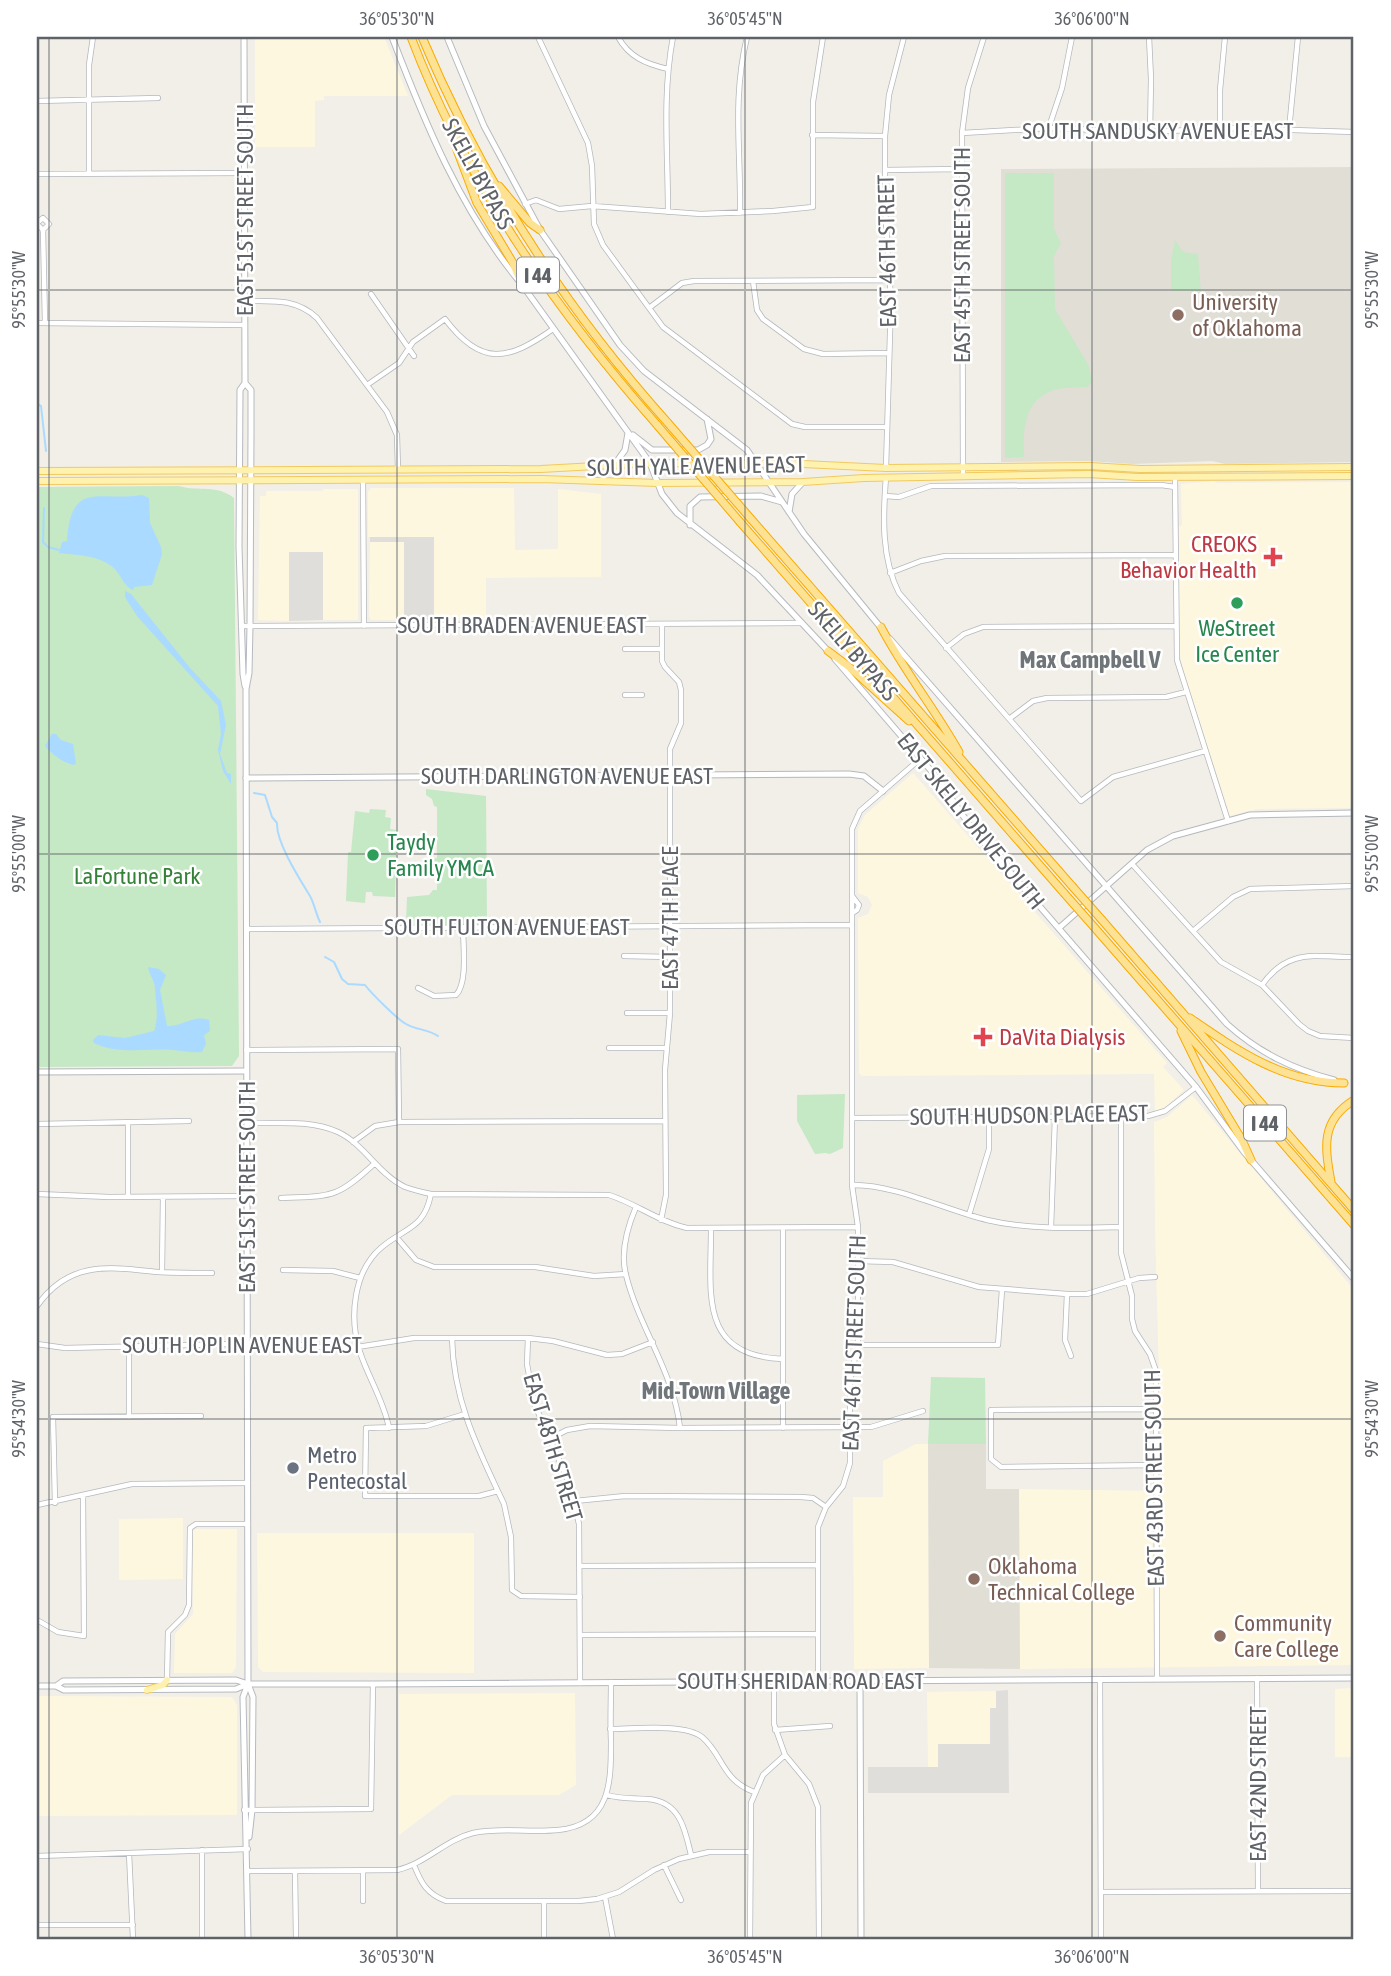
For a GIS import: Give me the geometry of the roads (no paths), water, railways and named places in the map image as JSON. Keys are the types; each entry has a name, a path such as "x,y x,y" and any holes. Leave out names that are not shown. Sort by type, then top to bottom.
{"highway":[{"name":"SKELLY BYPASS","path":"411,37 441,108 475,174 528,261 597,356 1354,1225"},
{"name":"SKELLY BYPASS","path":"422,37 456,113 519,227 565,297 606,350 1354,1210"},
{"path":"441,108 477,203 513,263 523,286"},
{"path":"487,172 530,223 540,230"},
{"path":"881,628 894,653 939,715 966,765"},
{"path":"828,651 931,740"},
{"path":"1181,1012 1244,1055 1262,1064 1308,1079 1344,1083"},
{"path":"1176,1021 1200,1072 1242,1140 1251,1160"},
{"path":"1331,1183 1326,1149 1328,1133 1339,1112 1354,1100"}],"main road":[{"name":"EAST 51ST STREET SOUTH","path":"244,37 245,383 240,390 239,480 241,626 246,689"},
{"name":"EAST SKELLY DRIVE SOUTH","path":"392,37 430,130 465,203 485,236 650,463 671,506 690,525 747,565 828,651 920,759 971,827 1196,1087 1251,1160 1354,1279"},
{"path":"447,37 484,126 525,204 540,230 626,352 645,371 740,444 757,464 808,540 881,628 1215,1011 1243,1039 1282,1063 1344,1083 1354,1083"},
{"name":"EAST 51ST STREET SOUTH","path":"245,383 251,390 250,626 246,689 246,1071 248,1684 253,1697 253,1810 247,1849"},
{"path":"626,431 652,450 698,450 711,439 708,419"},
{"path":"615,464 625,450 626,431"},
{"name":"SOUTH YALE AVENUE EAST","path":"37,471 557,469 650,463 886,468 1354,467"},
{"path":"1028,466 1028,474"},
{"path":"886,468 886,477"},
{"path":"1175,468 1175,477"},
{"path":"1325,476 1337,468"},
{"path":"541,469 541,479"},
{"path":"557,469 557,479"},
{"path":"363,470 363,480"},
{"path":"463,470 463,480"},
{"name":"SOUTH YALE AVENUE EAST","path":"37,481 557,479 658,483 803,482 1028,474 1354,476"},
{"path":"789,512 792,494 803,482"},
{"path":"690,525 690,506 700,497 761,496 783,503"},
{"name":"SOUTH DARLINGTON AVENUE EAST","path":"246,778 858,775 869,778 883,791"},
{"path":"1059,928 1164,839 1263,814 1354,813"},
{"path":"37,1072 246,1071"},
{"name":"SOUTH SHERIDAN ROAD EAST","path":"56,1686 63,1681 167,1680 236,1680 248,1684 373,1684 1354,1678"},
{"path":"147,1690 163,1685 167,1680"},
{"path":"860,1680 861,1939"},
{"name":"EAST 51ST STREET SOUTH","path":"248,1684 243,1697 248,1939"},
{"name":"SOUTH SHERIDAN ROAD EAST","path":"37,1686 56,1686 64,1690 147,1690 236,1689 248,1684"}],"street":[{"path":"89,173 89,65 93,37"},
{"path":"538,37 588,143 592,166 592,206 598,236 667,330 792,424 805,427 886,427"},
{"path":"618,37 632,55 642,62 668,69"},
{"path":"668,212 666,110 673,37"},
{"path":"740,213 737,106 747,37"},
{"path":"525,204 536,200 559,209 592,206 668,212 740,213 813,207 812,135 815,78 823,37"},
{"name":"EAST 46TH STREET","path":"886,468 890,280 885,136 889,95 904,37"},
{"name":"EAST 45TH STREET SOUTH","path":"963,476 962,133 968,88 984,37"},
{"path":"1049,128 1062,88 1072,37"},
{"path":"1149,37 1150,132"},
{"path":"1220,128 1225,37"},
{"path":"1289,130 1298,37"},
{"path":"37,102 158,98"},
{"name":"SOUTH SANDUSKY AVENUE EAST","path":"962,133 1049,128 1150,132 1220,128 1354,132"},
{"path":"812,135 885,136"},
{"path":"885,170 962,169"},
{"path":"37,174 245,173"},
{"path":"43,230 48,226 47,220 40,219 37,224 43,230 45,323"},
{"path":"649,308 678,286 688,282 890,280"},
{"path":"753,281 757,310 763,319 804,349 823,355 888,353"},
{"path":"371,294 415,356"},
{"path":"245,301 285,301 308,310 317,318 387,412 395,428 398,470"},
{"path":"367,385 399,363 413,342 445,319 465,343 497,354 522,349 553,329"},
{"path":"37,323 245,325"},
{"path":"886,477 886,555 899,593 1081,801 1113,777 1205,751"},
{"path":"1175,477 1177,660 1228,821"},
{"path":"363,480 364,626"},
{"path":"885,496 899,497 931,486 1175,487"},
{"path":"890,573 921,561 945,556 1175,555"},
{"name":"SOUTH BRADEN AVENUE EAST","path":"241,626 803,623"},
{"name":"EAST 47TH PLACE","path":"661,1220 666,1195 665,1121 670,1013 670,749 681,722 681,690 679,682 665,667 662,624"},
{"path":"946,648 964,634 983,627 1175,626"},
{"path":"625,649 662,649"},
{"path":"1009,719 1033,701 1047,698 1166,697 1186,692"},
{"path":"625,695 642,695"},
{"name":"EAST 46TH STREET SOUTH","path":"818,1681 818,1527 825,1507 847,1479 850,1463 849,1379 858,1345 858,1227 852,1185 852,925 853,912 858,910 859,905 853,897 853,825 860,811 920,759"},
{"path":"1132,864 1221,962 1262,985 1308,1031 1328,1037 1354,1038"},
{"path":"1193,931 1233,897 1250,889 1354,886"},
{"name":"SOUTH FULTON AVENUE EAST","path":"247,929 852,925"},
{"path":"418,988 434,996 456,995 460,990 463,976 463,928"},
{"path":"624,956 670,957"},
{"path":"1262,985 1277,966 1293,958 1354,957"},
{"path":"627,1013 670,1013"},
{"path":"609,1048 667,1048"},
{"path":"246,1049 398,1049 398,1122"},
{"name":"SOUTH HUDSON PLACE EAST","path":"852,1118 1155,1115 1166,1111 1196,1087"},
{"name":"EAST 43RD STREET SOUTH","path":"1121,1116 1121,1253 1129,1282 1135,1331 1155,1366 1157,1678"},
{"path":"969,1215 989,1149 989,1117"},
{"path":"1051,1227 1055,1117"},
{"path":"37,1124 189,1121"},
{"path":"353,1142 375,1126 398,1122 665,1121"},
{"path":"247,1123 320,1126 339,1133 404,1186 431,1194 609,1195 661,1220 687,1228 858,1227"},
{"path":"128,1124 128,1196"},
{"path":"281,1198 335,1194 350,1186 375,1163"},
{"path":"852,1185 878,1188 998,1222 1051,1227 1120,1227"},
{"path":"37,1194 247,1196"},
{"path":"389,1428 358,1348 354,1309 360,1278 376,1252 421,1221 431,1194"},
{"path":"162,1272 163,1197"},
{"path":"636,1207 625,1245 625,1274 671,1384 680,1428"},
{"path":"783,1228 783,1428"},
{"path":"711,1229 712,1297 720,1328 730,1343 741,1352 762,1358 783,1359"},
{"path":"397,1238 416,1260 434,1267 535,1267 594,1276 625,1274"},
{"path":"858,1261 893,1262 979,1287 1067,1294 1087,1294 1155,1277"},
{"path":"37,1306 57,1284 87,1270 116,1267 162,1272 212,1273"},
{"path":"283,1270 333,1271 360,1278"},
{"path":"858,1345 998,1346 1002,1290"},
{"path":"1067,1294 1065,1340 1072,1356"},
{"name":"SOUTH JOPLIN AVENUE EAST","path":"37,1344 59,1348 289,1343 358,1348 415,1338 528,1338 553,1341 607,1355 622,1354 653,1342"},
{"path":"452,1338 454,1377 465,1414 507,1512 511,1537 511,1586 515,1593 521,1596 580,1597"},
{"name":"EAST 48TH STREET","path":"528,1338 527,1364 531,1389 575,1501 579,1524 580,1683"},
{"path":"129,1345 129,1417"},
{"path":"1156,1409 991,1410 991,1459 1001,1467 1157,1465"},
{"path":"549,1438 567,1430 590,1426 875,1426 923,1411"},
{"path":"465,1414 438,1424 366,1428 365,1496 479,1496 498,1491"},
{"path":"55,1503 53,1417 201,1416"},
{"path":"37,1506 132,1484 247,1483"},
{"path":"37,1620 58,1632 85,1636 83,1495"},
{"path":"575,1501 625,1496 801,1497 816,1500 825,1507"},
{"path":"167,1680 168,1632 185,1615 188,1605 188,1534 191,1527 200,1524 248,1524"},
{"path":"581,1566 818,1565"},
{"path":"580,1635 818,1634"},
{"name":"EAST 42ND STREET","path":"1257,1678 1258,1891"},
{"path":"1100,1679 1101,1939"},
{"path":"774,1681 775,1730 785,1755 806,1778 818,1807 819,1939"},
{"path":"248,1871 397,1870 414,1865 448,1843 474,1833 570,1828 589,1819 607,1795 611,1777 611,1682"},
{"path":"244,1810 371,1809 373,1684"},
{"path":"775,1730 830,1726"},
{"path":"610,1729 678,1729 694,1732 706,1741 729,1777 754,1793"},
{"path":"750,1939 750,1811 754,1793 766,1771 785,1755"},
{"path":"607,1795 654,1800 671,1807 684,1825 691,1856"},
{"path":"37,1856 247,1849"},
{"path":"202,1850 202,1939"},
{"path":"414,1865 425,1888 446,1901 579,1901 605,1898 664,1865 691,1856 709,1852 750,1852"},
{"path":"129,1853 133,1939"},
{"path":"664,1865 681,1900"},
{"path":"295,1871 296,1939"},
{"path":"363,1871 363,1901"},
{"path":"1101,1892 1354,1891"},
{"path":"605,1898 612,1939"},
{"path":"544,1902 544,1939"},
{"path":"37,1925 133,1925"}],"water":[{"path":"142,495 149,498 150,523 162,554 152,585 134,587 133,590 115,569 103,561 88,556 59,553 62,542 67,541 74,509 81,501 100,496"},
{"path":"125,591 131,594 190,668 221,701 226,725 220,754 227,773 231,774 231,784 223,771 218,750 221,734 218,706 137,616 125,597"},
{"path":"52,734 73,744 76,764 61,760 45,746"},
{"path":"148,967 159,969 166,975 160,990 167,1026 198,1019 209,1020 210,1031 204,1035 206,1044 202,1052 123,1050 94,1043 93,1040 98,1035 125,1038 154,1031 157,1015 155,986"}],"waterway":[{"path":"37,404 41,406 46,451"},
{"path":"44,508 43,542 48,547 59,550"},
{"path":"254,793 265,795 272,817 277,823 284,850 311,899 320,922"},
{"path":"325,957 334,962 342,979 348,984 365,985 402,1021 438,1036"}],"place":[{"name":"University of Oklahoma","path":"1178,315"},
{"name":"CREOKS Behavior Health","path":"1273,557"},
{"name":"WeStreet Ice Center","path":"1237,603"},
{"name":"Taydy Family YMCA","path":"373,855"},
{"name":"DaVita Dialysis","path":"983,1037"},
{"name":"Metro Pentecostal","path":"293,1468"},
{"name":"Oklahoma Technical College","path":"974,1579"},
{"name":"Community Care College","path":"1220,1636"}],"district":[{"name":"Max Campbell V","path":"1090,659"},
{"name":"Mid-Town Village","path":"716,1390"}],"park label":[{"name":"LaFortune Park","path":"137,876"}]}
